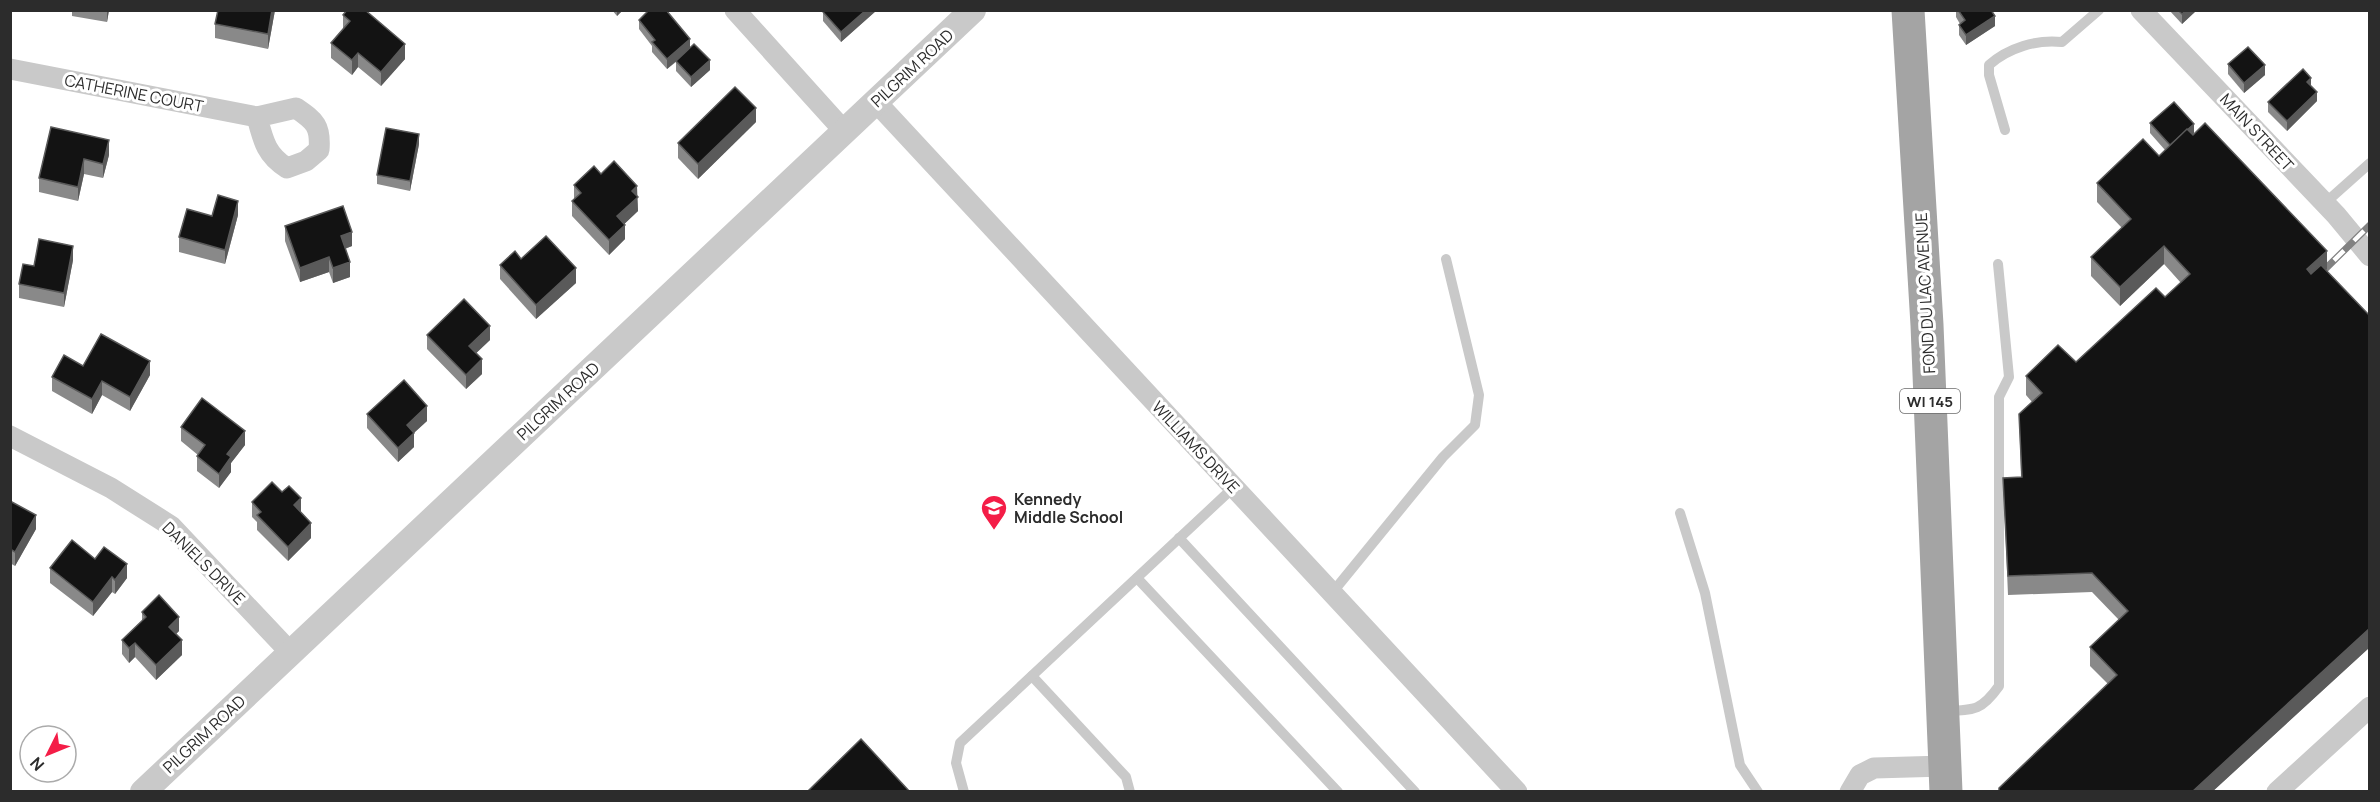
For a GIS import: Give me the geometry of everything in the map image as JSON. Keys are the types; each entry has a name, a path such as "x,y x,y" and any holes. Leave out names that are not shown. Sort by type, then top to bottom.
{"main road":[{"name":"FOND DU LAC AVENUE","path":"1908,10 1928,325 1946,779"}],"street":[{"path":"735,10 844,132"},
{"name":"PILGRIM ROAD","path":"143,792 973,10"},
{"name":"MAIN STREET","path":"2141,10 2370,256"},
{"name":"CATHERINE COURT","path":"10,69 257,117"},
{"name":"WILLIAMS DRIVE","path":"876,102 1516,792"},
{"name":"DANIELS DRIVE","path":"10,436 111,488 171,526 291,652"},
{"path":"2277,792 2370,707"},
{"path":"1850,792 1860,775 1874,768 1946,779"}],"lane":[{"path":"2005,130 1989,75 1989,65 1998,57 2016,49 2048,41 2062,42 2099,10"},
{"path":"2324,204 2370,163"},
{"path":"1332,593 1443,457 1475,425 1479,395 1446,259"},
{"path":"1943,711 1970,710 1988,702 1999,686 2000,396 2009,377 1998,264"},
{"path":"964,792 956,763 960,742 1234,487"},
{"path":"1680,513 1705,593 1740,765 1758,792"},
{"path":"1179,538 1415,792"},
{"path":"1137,578 1338,792"},
{"path":"1032,675 1126,777 1130,792"}],"building":[{"path":"218,10 272,10 268,34 215,24"},
{"path":"347,10 365,10 405,44 381,72 358,53 352,60 331,43 350,21 343,15"},
{"path":"649,10 666,10 690,39 667,59 652,42 655,40 639,20"},
{"path":"824,10 866,10 841,32 823,12"},
{"path":"1958,10 1991,10 1995,16 1966,35 1959,25 1965,20"},
{"path":"694,44 710,60 691,77 676,61"},
{"path":"2248,47 2265,65 2244,83 2228,64"},
{"path":"2303,69 2311,78 2307,82 2317,92 2287,121 2268,102"},
{"path":"735,87 756,108 698,164 678,143"},
{"path":"2174,102 2194,124 2170,145 2150,123"},
{"path":"2205,123 2327,251 2307,269 2311,274 2321,265 2370,316 2370,628 2192,792 1999,792 1999,788 2117,675 2090,647 2128,611 2092,573 2008,576 2003,478 2022,477 2019,414 2042,393 2026,376 2058,345 2076,362 2156,288 2165,297 2190,274 2164,246 2120,287 2091,257 2131,219 2097,183 2143,139 2159,156 2187,129 2193,135"},
{"path":"51,127 109,140 103,164 84,159 78,187 39,178"},
{"path":"386,128 419,134 410,181 377,175"},
{"path":"614,161 637,186 632,191 638,197 617,216 625,225 609,240 572,201 581,193 574,185 594,166 601,174"},
{"path":"218,195 238,201 225,250 179,237 187,209 212,216"},
{"path":"343,206 352,232 341,236 350,262 333,268 329,257 300,268 285,226"},
{"path":"546,236 576,268 536,305 500,265 515,251 521,259"},
{"path":"39,239 73,246 64,293 19,284 23,264 34,266"},
{"path":"464,299 490,326 469,346 482,359 466,375 427,335"},
{"path":"101,334 150,361 130,397 102,381 92,399 52,377 64,355 83,366"},
{"path":"404,380 427,406 407,425 414,433 398,448 367,414"},
{"path":"202,398 245,431 227,454 231,457 219,474 197,456 205,445 181,427"},
{"path":"272,482 282,492 289,486 301,498 294,505 311,523 288,547 257,515 261,512 252,502"},
{"path":"10,501 36,515 15,552 10,549"},
{"path":"72,540 95,559 104,547 127,564 115,580 112,577 93,602 50,568"},
{"path":"159,595 179,617 169,627 182,640 156,665 135,643 129,648 122,640 146,617 142,612"},
{"path":"861,739 910,792 807,792"}],"railway":[{"path":"2314,280 2370,225"}],"place":[{"name":"Kennedy Middle School","path":"994,531"}]}
